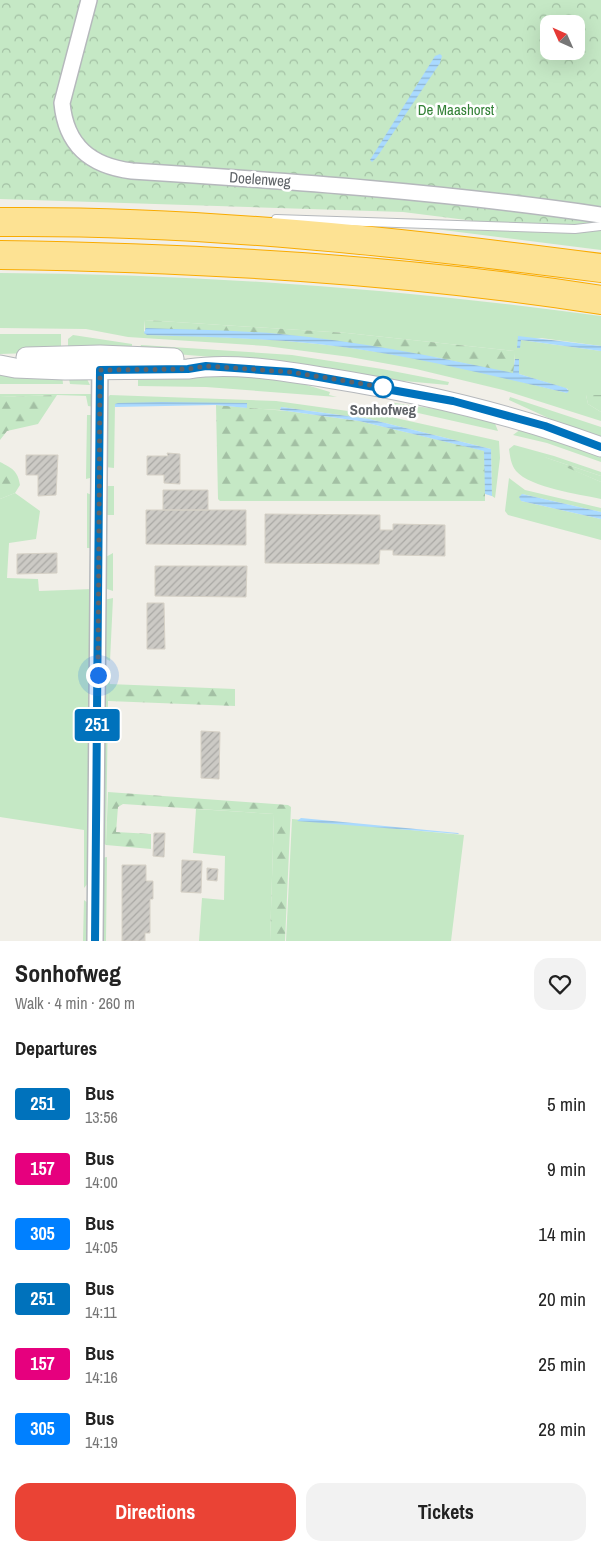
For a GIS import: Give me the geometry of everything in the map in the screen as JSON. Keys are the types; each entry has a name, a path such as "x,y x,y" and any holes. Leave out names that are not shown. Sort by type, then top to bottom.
{"highway":[{"path":"0,222 221,224 435,246 601,268"},
{"path":"0,255 137,258 269,264 425,277 601,300"}],"street":[{"name":"Doelenweg","path":"89,0 62,103 64,119 71,136 80,149 97,162 114,168 132,171 335,184 508,201 601,215"},
{"path":"0,364 16,358 100,363 187,359 206,366 291,372 453,401 545,426 601,447"},
{"path":"95,941 100,363"}],"lane":[{"path":"267,219 575,229 601,226"}],"green space":[{"name":"De Maashorst","path":"0,0 601,0 601,237 403,212 0,199"},
{"path":"435,229 562,233 601,231 601,250"},
{"path":"0,273 151,276 301,285 451,298 601,316 601,346 541,338 521,340 601,351 601,395 586,395 588,404 601,412 601,421 503,390 416,369 350,357 266,346 128,337 86,329 0,328","holes":["145,320 347,333 514,351 515,359 519,359 519,374 568,389 567,393 443,364 381,352 297,342 147,335 144,331"]},
{"path":"145,320 347,333 515,351 514,374 439,358 280,334 145,330"},
{"path":"0,334 61,334 61,352 0,354"},
{"path":"73,335 132,344 132,351 68,352 68,339"},
{"path":"141,345 292,355 449,382 448,385 393,380 249,360 139,351"},
{"path":"0,373 62,374 63,384 0,384"},
{"path":"68,374 87,379 90,385 70,384"},
{"path":"216,374 290,380 330,392 329,395 337,397 206,387 138,386 138,375"},
{"path":"0,394 91,394 95,396 95,407 88,406 86,396 0,397"},
{"path":"57,395 38,424 7,431 0,440 0,397"},
{"path":"110,395 276,401 391,417 499,441 500,458 495,498 492,496 491,449 369,419 281,407 280,410 247,408 247,403 115,404 114,468 105,467 107,398"},
{"path":"586,395 601,395 601,412 588,404"},
{"path":"510,397 601,427 601,437 557,422 509,400"},
{"path":"388,402 464,413 494,421 498,431 387,406"},
{"path":"216,405 287,411 359,421 485,451 485,501 220,501 218,499"},
{"path":"87,415 96,415 94,477 86,479"},
{"path":"521,429 601,456 601,462 547,443 513,435"},
{"path":"514,445 601,472 601,476 544,457 601,482 601,499 556,490 523,477 516,471 511,460 509,449"},
{"path":"535,454 601,476 601,482"},
{"path":"0,462 14,470 20,485 15,493 0,499"},
{"path":"509,478 525,490 601,508 601,512 522,494 521,501 601,519 601,540 508,515 505,511"},
{"path":"105,486 114,486 114,515 105,515"},
{"path":"15,493 40,511 36,539 9,543 7,578 38,579 39,591 93,589 92,718 86,720 86,729 92,731 89,882 84,888 84,830 0,817 0,499"},
{"path":"87,493 94,496 93,548 87,548"},
{"path":"113,553 113,591 104,588 104,558"},
{"path":"113,598 110,661 104,658 104,600"},
{"path":"103,670 111,672 108,701 106,845 101,842"},
{"path":"109,684 235,689 235,706 108,701"},
{"path":"108,792 288,805 291,807 285,941 270,941 274,814 123,804 118,807 116,832 151,834 151,849 106,845"},
{"path":"196,809 274,814 270,941 199,941 202,898 224,900 225,856 193,853"},
{"path":"292,819 464,835 451,941 286,941"},
{"path":"107,857 106,941 101,941 101,858"},
{"path":"84,900 89,904 89,941 83,941"}],"water":[{"path":"440,54 442,56 440,63 372,162 370,160 435,56"},
{"path":"146,328 247,332 309,337 397,350 513,373 515,359 519,359 519,374 566,388 569,391 567,393 443,365 350,348 275,340 147,335 144,333"},
{"path":"518,336 601,346 601,351 521,340 520,348 517,348"},
{"path":"118,403 247,403 247,408 216,405 115,407 115,404"},
{"path":"281,407 369,419 491,449 492,496 485,494 484,451 359,421 280,410"},
{"path":"522,494 601,512 601,519 521,501 519,497"},
{"path":"301,818 458,833 459,834 297,821"}],"building":[{"path":"167,453 180,454 180,484 164,483 164,475 147,475 147,456 168,456"},
{"path":"26,455 58,455 56,495 38,496 38,475 26,475"},
{"path":"163,490 208,490 208,510 163,510"},
{"path":"146,510 246,510 246,545 146,544"},
{"path":"265,514 380,515 380,530 393,530 393,524 445,525 445,556 393,555 393,550 380,550 379,564 265,563"},
{"path":"57,553 57,573 17,574 17,554"},
{"path":"155,566 247,566 246,597 155,596"},
{"path":"147,603 164,603 165,649 147,649"},
{"path":"201,731 220,732 219,779 201,778"},
{"path":"154,833 165,833 164,857 153,856"},
{"path":"182,860 202,861 201,893 181,892"},
{"path":"122,865 146,865 146,881 153,881 153,899 150,899 150,933 145,933 145,941 122,941"},
{"path":"207,868 218,869 217,881 207,880"}],"bus line":[{"name":"251","path":"95,941 102,390 100,370 188,369 206,366 291,372 453,401 545,426 601,447"}],"place":[{"name":"Sonhofweg","path":"383,387"}],"route":[{"path":"98,675 102,390 100,370 188,369 206,366 291,372 388,388 383,387"}]}
